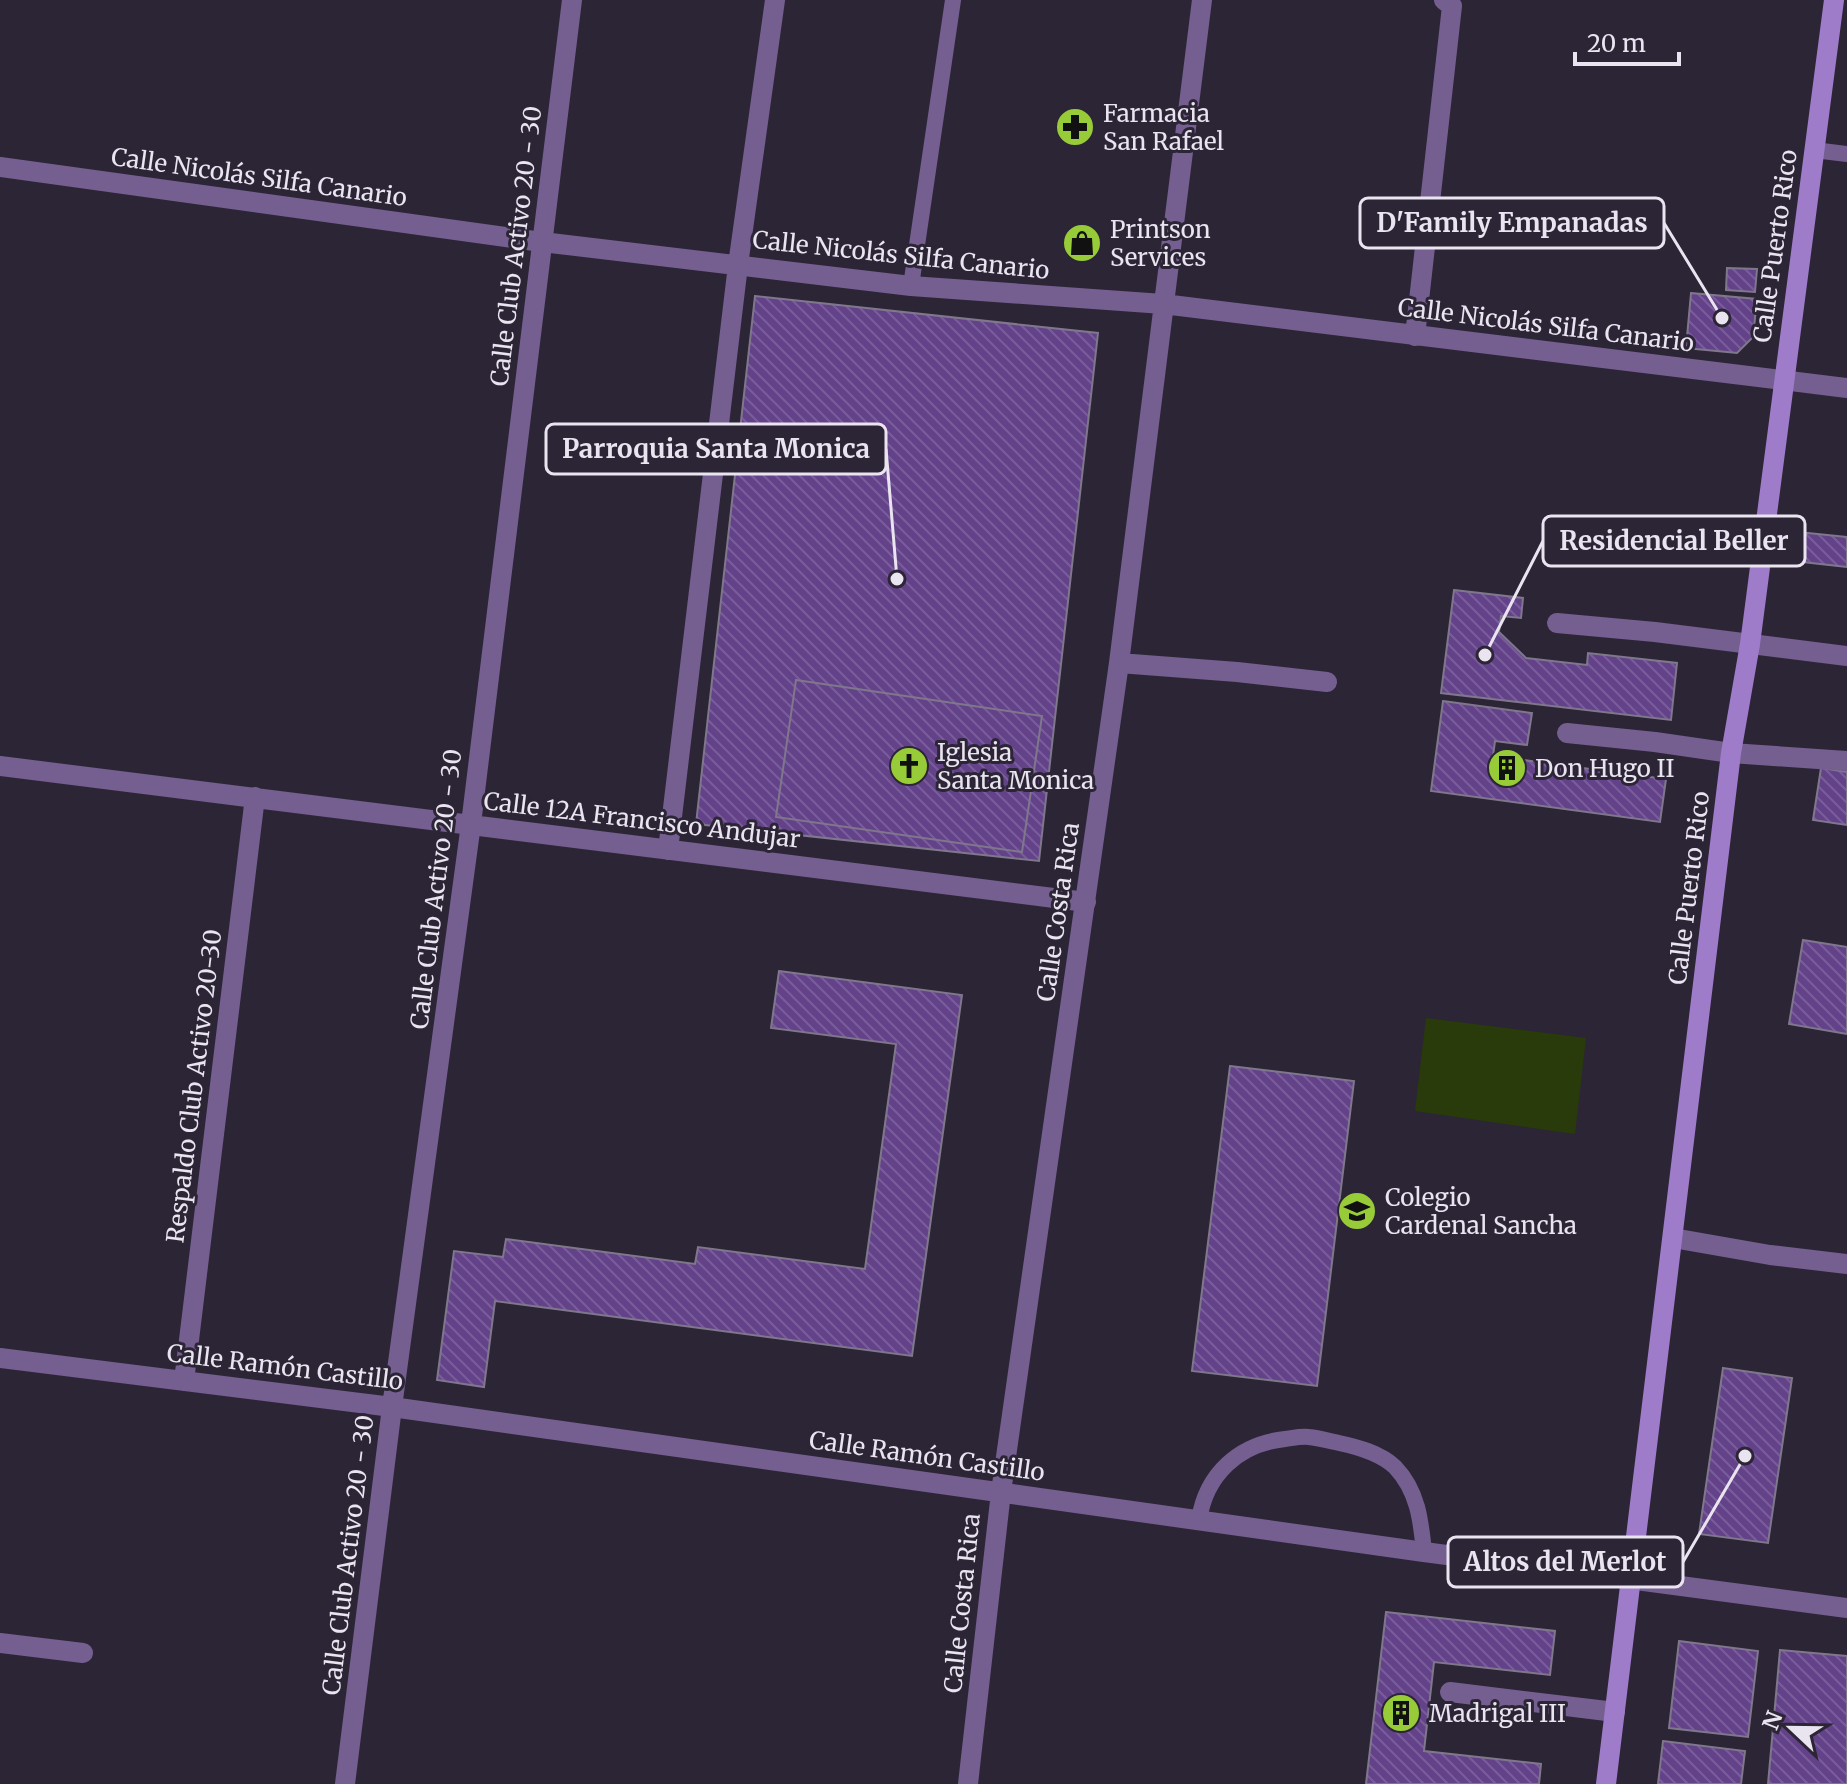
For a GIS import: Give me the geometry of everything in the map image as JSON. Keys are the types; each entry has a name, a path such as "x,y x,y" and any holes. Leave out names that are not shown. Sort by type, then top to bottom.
{"street":[{"name":"Calle Club Activo 20 - 30","path":"345,1784 392,1407 471,824 572,0"},
{"path":"668,850 738,265 775,0"},
{"name":"Calle Costa Rica","path":"968,1784 1001,1492 1119,663 1202,0"},
{"path":"1415,336 1452,6 1444,0"},
{"name":"Calle Puerto Rico","path":"1606,1784 1731,753 1750,644 1834,0"},
{"name":"Calle Nicolás Silfa Canario","path":"0,167 542,242 911,286 1163,304 1847,388"},
{"path":"1557,623 1847,656"},
{"path":"1119,663 1327,682"},
{"path":"1567,733 1731,753 1847,761"},
{"name":"Calle 12A Francisco Andujar","path":"0,766 1086,902"},
{"name":"Respaldo Club Activo 20-30","path":"184,1381 255,797"},
{"path":"1673,1238 1770,1255 1847,1264"},
{"name":"Calle Ramón Castillo","path":"0,1358 392,1407 1424,1552 1847,1608"},
{"path":"0,1643 83,1653"},
{"path":"1450,1692 1615,1712"}],"lane":[{"path":"911,286 953,0"},
{"path":"1814,150 1847,154"},
{"path":"1199,1520 1201,1502 1232,1458 1267,1441 1307,1437 1364,1449 1393,1465 1412,1491 1421,1519 1424,1552"}],"green space":[{"path":"1426,1018 1586,1038 1575,1134 1415,1111"}],"building":[{"path":"1727,268 1757,269 1755,292 1726,290"},
{"path":"1691,293 1757,299 1753,337 1737,353 1686,348"},
{"path":"755,296 1098,333 1039,861 696,824"},
{"path":"1798,532 1847,537 1847,567 1794,561"},
{"path":"1454,590 1523,598 1521,618 1501,616 1499,632 1526,658 1587,665 1588,653 1677,663 1671,720 1441,693"},
{"name":"Iglesia Santa Monica","path":"796,680 1042,716 1022,852 776,817"},
{"name":"Don Hugo II","path":"1443,701 1532,713 1527,745 1495,741 1493,756 1666,779 1660,822 1431,791"},
{"path":"1821,768 1847,772 1847,825 1813,820"},
{"path":"1803,940 1847,947 1847,1034 1789,1024"},
{"path":"779,971 962,995 912,1356 495,1301 484,1387 437,1380 454,1251 503,1257 506,1239 695,1264 698,1247 865,1269 896,1044 771,1028"},
{"path":"1230,1066 1354,1081 1317,1386 1192,1371"},
{"path":"1723,1368 1792,1378 1768,1543 1699,1534"},
{"name":"Madrigal III","path":"1386,1612 1555,1631 1550,1675 1434,1662 1424,1751 1541,1764 1539,1784 1366,1784"},
{"path":"1679,1641 1758,1651 1748,1737 1669,1728"},
{"path":"1780,1650 1847,1656 1847,1784 1768,1784"},
{"path":"1663,1741 1745,1751 1741,1784 1658,1784"}],"place":[{"name":"Farmacia San Rafael","path":"1075,127"},
{"name":"Printson Services","path":"1082,243"},
{"name":"D'Family Empanadas","path":"1722,318"},
{"name":"Parroquia Santa Monica","path":"897,579"},
{"name":"Residencial Beller","path":"1485,655"},
{"name":"Iglesia Santa Monica","path":"909,766"},
{"name":"Don Hugo II","path":"1507,768"},
{"name":"Colegio Cardenal Sancha","path":"1357,1211"},
{"name":"Altos del Merlot","path":"1745,1456"},
{"name":"Madrigal III","path":"1401,1713"}]}
